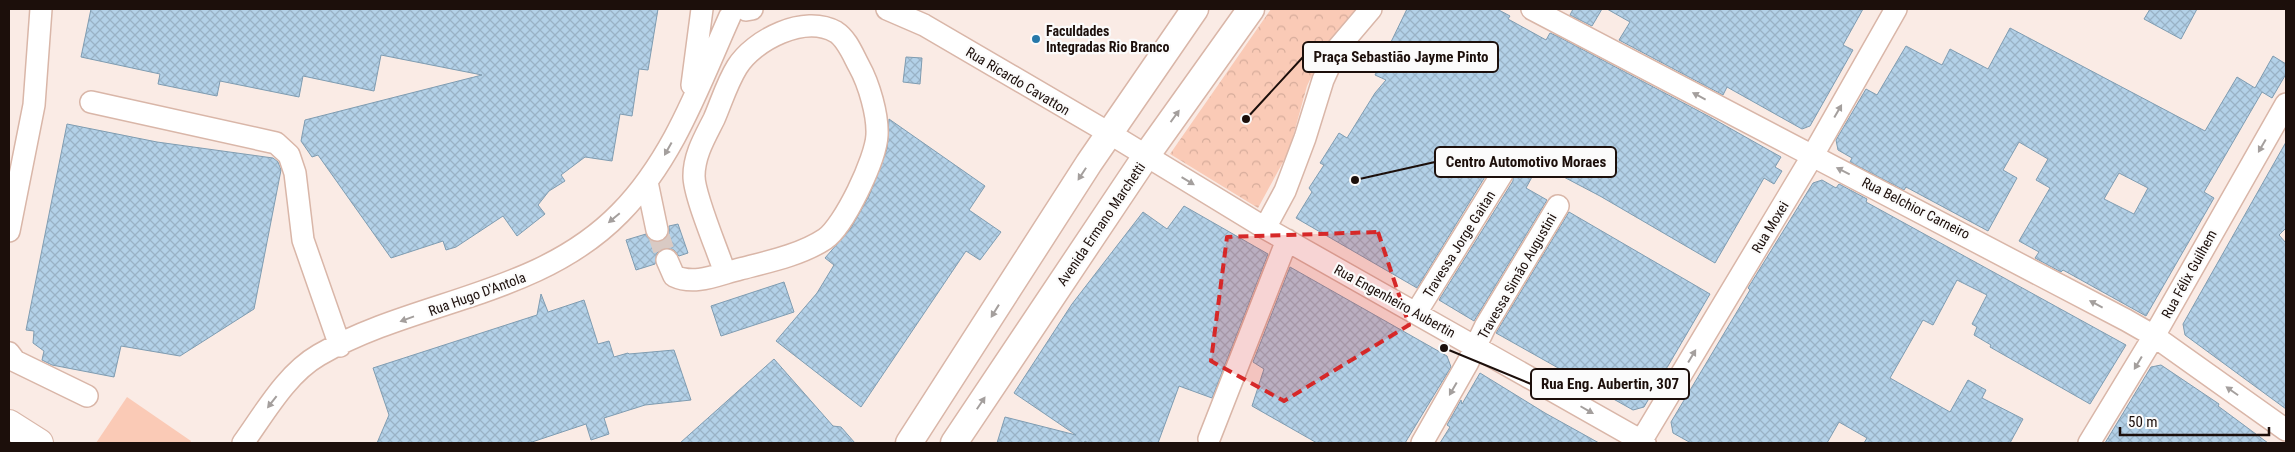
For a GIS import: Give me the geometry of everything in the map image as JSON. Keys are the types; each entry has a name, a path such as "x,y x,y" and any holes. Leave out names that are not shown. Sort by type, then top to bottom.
{"highway":[{"path":"9,424 39,443"}],"main road":[{"path":"908,443 1109,133 1195,9"},
{"name":"Avenida Ermano Marchetti","path":"954,443 1146,156 1251,9"}],"street":[{"path":"9,231 34,105 41,9"},
{"name":"Rua Hugo D'Antola","path":"687,114 702,9"},
{"path":"710,9 714,13 744,11"},
{"name":"Rua Ricardo Cavatton","path":"887,9 923,17 1146,156"},
{"path":"1265,228 1285,191 1305,138 1323,80 1337,49 1371,9"},
{"name":"Rua Moxei","path":"1642,443 1812,156 1896,9"},
{"name":"Rua Belchior Carneiro","path":"1537,10 1812,156 1991,247 2154,336 2286,430"},
{"name":"Rua Hugo D'Antola","path":"243,443 271,402 295,376 318,356 376,330 523,278 561,260 620,214 647,182 666,154 744,11"},
{"path":"666,260 674,276 685,281 725,273 767,262 826,238 837,228 872,157 877,135 875,115 862,72 848,45 837,33 826,28 803,26 788,30 753,48 736,68 696,159 694,177 725,273"},
{"path":"91,102 276,143 289,155 295,174 303,240 340,346"},
{"name":"Rua Félix Guilhem","path":"2089,443 2154,336 2286,104"},
{"name":"Rua Engenheiro Aubertin","path":"1146,156 1265,228 1476,346 1642,443"},
{"name":"Travessa Jorge Gaitan","path":"1416,313 1502,174"},
{"path":"647,182 657,230"},
{"name":"Travessa Simão Augustini","path":"1422,443 1558,206"},
{"path":"1209,440 1287,240"},
{"path":"9,353 14,361 87,396"}],"highlighted area":[{"path":"1378,232 1409,325 1284,401 1211,361 1227,237"}],"green space":[{"path":"1271,9 1358,9 1327,43 1307,86 1289,151 1258,208 1170,154"},
{"path":"127,397 191,441 190,443 96,443"}],"building":[{"path":"91,9 658,9 648,70 639,69 632,116 620,114 612,161 585,157 561,175 565,181 549,191 538,205 545,214 517,236 503,216 456,247 446,250 443,241 391,258 318,155 312,157 301,141 305,120 482,75 381,55 374,91 303,76 299,97 220,81 217,96 158,84 160,74 81,57"},
{"path":"1407,9 1497,9 1510,16 1508,19 1546,40 1550,33 1557,36 1781,157 1775,167 1782,171 1774,184 1764,178 1715,263 1600,196 1539,164 1526,188 1547,200 1474,321 1439,300 1513,181 1513,169 1508,163 1497,163 1491,167 1417,288 1296,218 1312,192 1309,188 1324,165 1320,163 1339,133 1347,138 1375,93 1386,80 1375,75"},
{"path":"1573,9 1602,9 1592,26 1570,15"},
{"path":"1607,9 1863,9 1843,45 1853,50 1810,126 1802,129 1727,87 1723,95 1619,40 1630,22"},
{"path":"2150,9 2197,9 2181,39 2144,19"},
{"path":"2010,28 2205,131 2237,77 2255,88 2273,56 2286,64 2286,74 2272,98 2262,92 2204,192 2214,198 2146,316 2063,270 2061,272 2035,258 2039,252 2019,241 2050,188 2036,180 2048,159 2019,142 2003,170 2017,178 1988,231 1906,187 1904,190 1850,162 1852,158 1838,150 1836,140 1866,89 1877,95 1906,46 1942,65 1950,49 1988,69","holes":["2119,173 2148,188 2134,214 2104,199"]},
{"path":"906,57 922,58 920,84 903,82"},
{"path":"889,119 985,186 969,210 1001,232 980,260 966,251 861,407 776,341 817,293 834,265 825,258 851,228 869,196 887,149"},
{"path":"67,124 157,142 273,158 278,162 281,170 254,309 180,356 121,346 114,377 52,365 42,360 44,351 33,343 34,331 26,330"},
{"path":"2286,142 2286,228 2279,235 2286,243 2286,409 2185,335 2183,324"},
{"path":"1822,180 1836,188 1839,184 1867,199 1866,202 2126,345 2090,404 1990,347 1991,345 1974,335 1977,327 1972,324 1987,295 1957,280 1933,325 1923,320 1890,378 1950,412 1968,380 1986,390 1982,398 2023,419 2010,443 1864,443 1867,438 1839,422 1827,443 1691,443 1673,433 1671,422 1750,290 1748,288 1813,183"},
{"path":"1184,206 1268,254 1212,398 1179,386 1158,443 1088,443 1085,441 1084,443 997,443 1005,417 1076,435 1014,393 1072,304 1143,212 1167,229"},
{"path":"1569,212 1710,294 1644,407 1633,410 1496,333"},
{"path":"678,224 688,253 679,256 674,250 662,248 657,253 655,264 636,270 626,240 646,234 653,242 660,242 669,234 669,226"},
{"path":"1290,267 1447,356 1451,367 1405,443 1317,443 1252,406 1264,369 1253,362"},
{"path":"784,282 794,312 721,336 711,306"},
{"path":"541,294 548,312 584,300 598,344 609,341 614,357 628,353 674,350 691,400 645,405 604,418 609,434 591,440 586,424 529,443 377,443 389,415 373,368 537,315"},
{"path":"774,359 833,426 841,427 855,443 680,443"},
{"path":"2161,365 2219,404 2218,406 2268,443 2105,443 2151,367"},
{"path":"1480,373 1545,413 1599,443 1440,443 1450,427 1447,425 1461,400 1462,404"}],"tunnel":[{"path":"657,230 667,260"}],"place":[{"name":"Faculdades Integradas Rio Branco","path":"1036,39"},
{"name":"Praça Sebastião Jayme Pinto","path":"1246,119"},
{"name":"Centro Automotivo Moraes","path":"1355,180"},
{"name":"Rua Eng. Aubertin, 307","path":"1444,348"}]}
